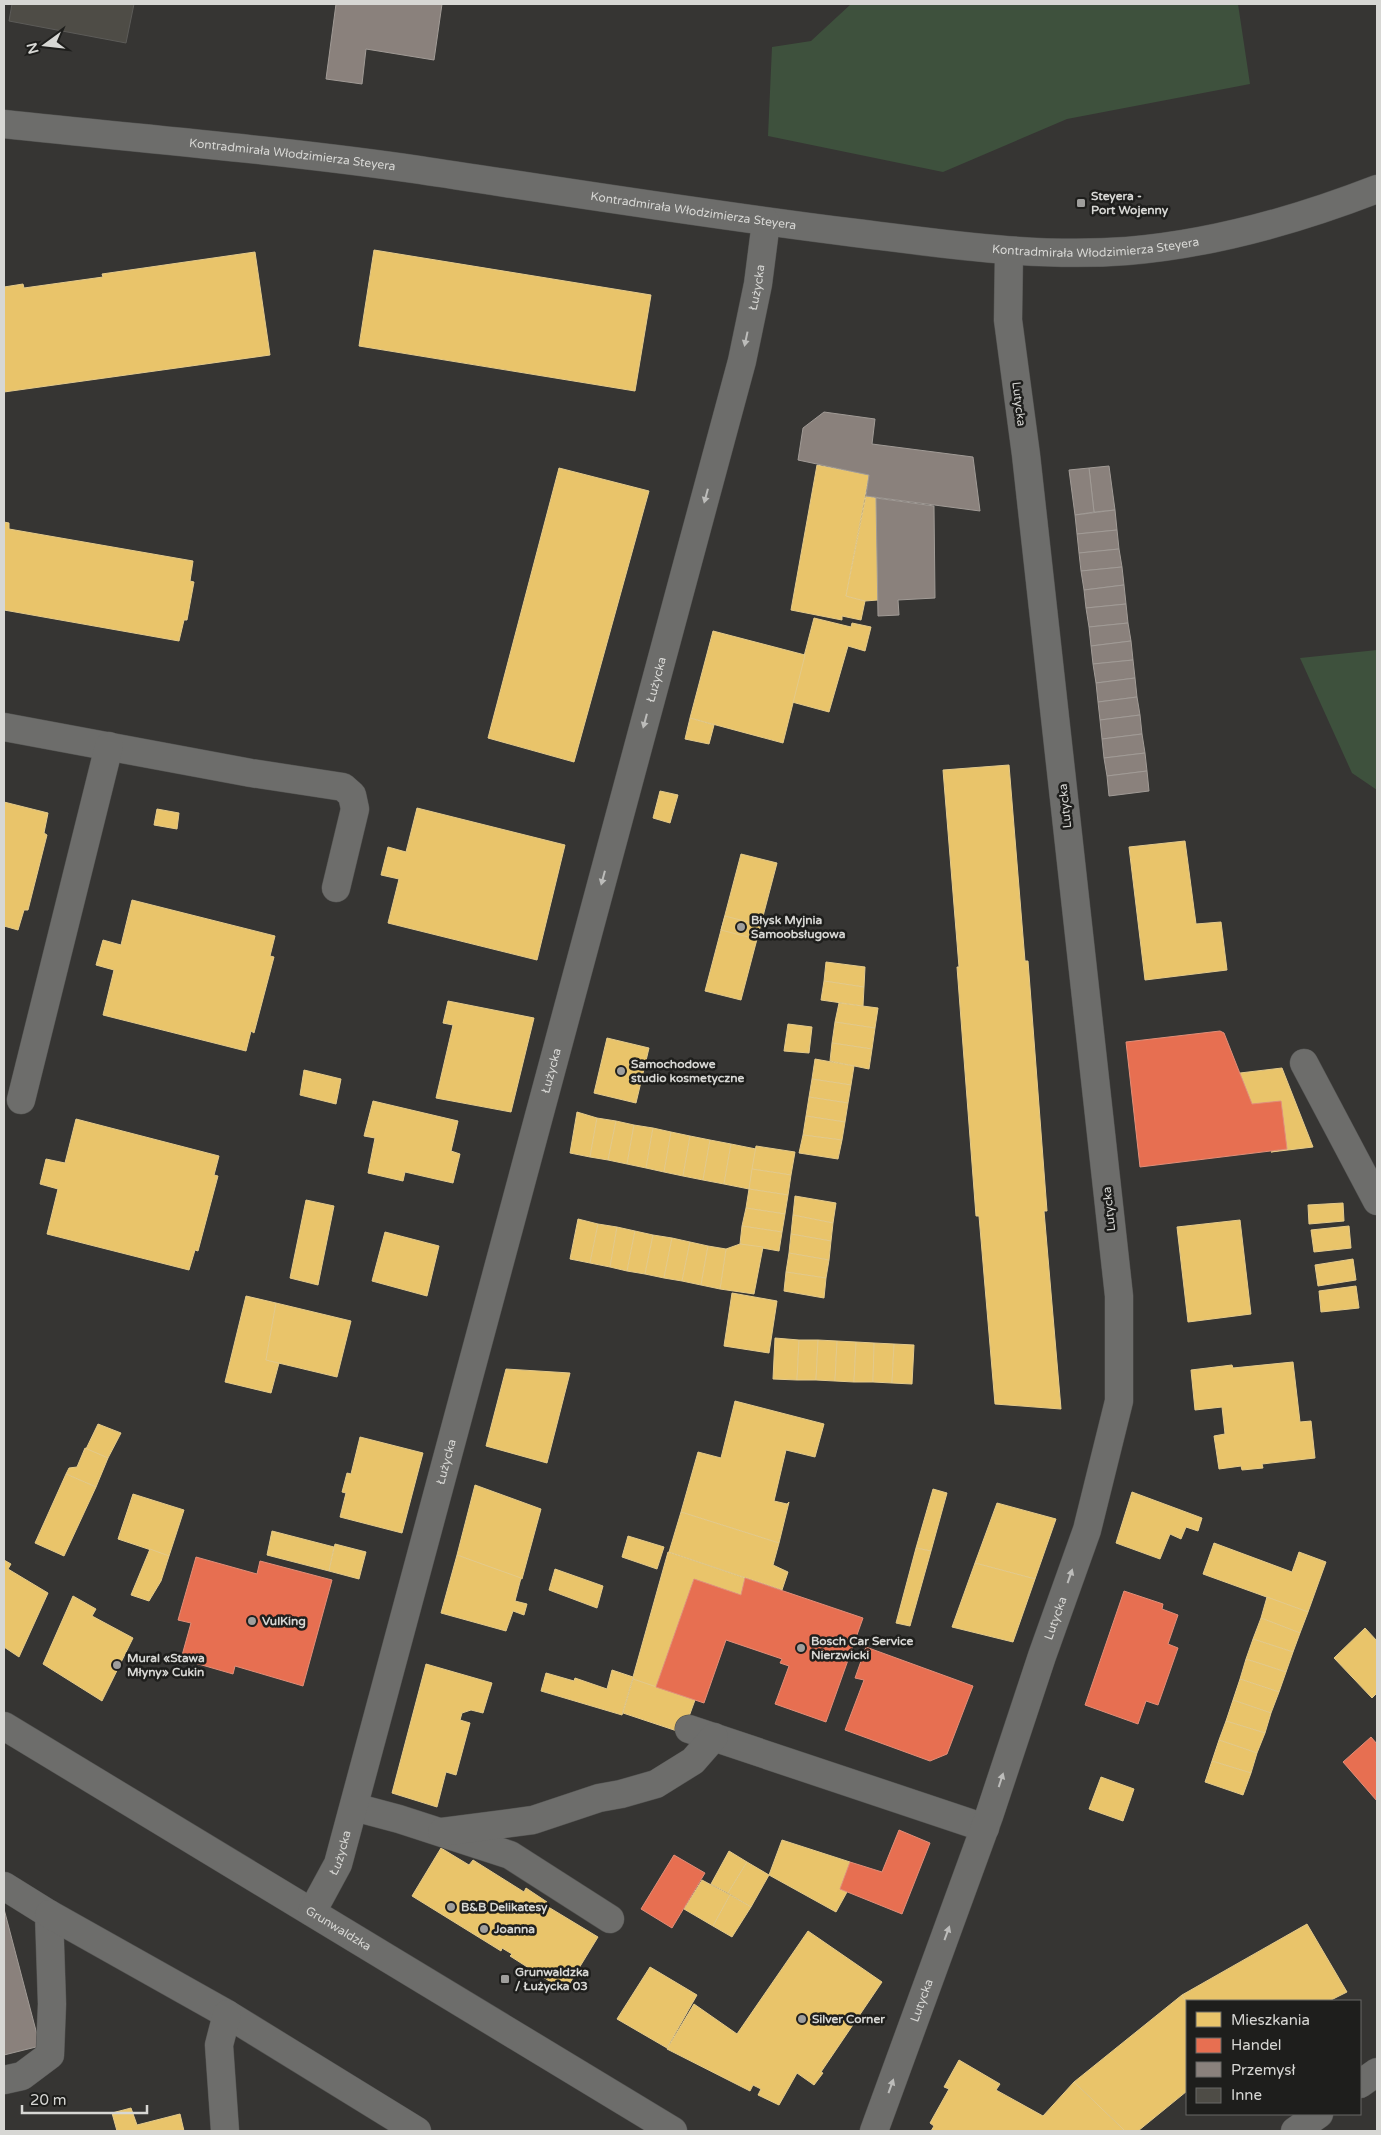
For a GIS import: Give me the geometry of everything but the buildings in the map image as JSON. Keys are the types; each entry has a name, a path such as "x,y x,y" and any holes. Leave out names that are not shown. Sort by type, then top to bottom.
{"street":[{"name":"Kontradmirała Włodzimierza Steyera","path":"4,124 359,162 766,222 1009,251 1066,253 1127,251 1205,241 1286,220 1377,189"},
{"name":"Łużycka","path":"312,1912 338,1864 354,1807 742,361 758,284 766,222"},
{"name":"Lutycka","path":"874,2131 985,1828 1087,1530 1119,1401 1119,1296 1026,455 1008,320 1009,251"},
{"path":"4,727 251,773 343,787 352,795 355,808 336,888"},
{"path":"21,1100 109,746"},
{"path":"1304,1063 1377,1201"},
{"name":"Grunwaldzka","path":"4,1726 673,2131"},
{"path":"442,1832 533,1820 599,1798 656,1784 693,1761 702,1733 985,1828"},
{"path":"354,1807 442,1832 510,1855 610,1919"},
{"path":"4,1886 49,1914 227,2014 417,2131"},
{"path":"4,2080 22,2076 50,2055 52,2004 49,1914"},
{"path":"225,2131 219,2045 227,2014"},
{"path":"1361,2083 1377,2072"},
{"path":"1295,2131 1318,2115"}],"green space":[{"path":"851,4 1238,4 1250,84 1067,119 943,172 768,136 772,47 811,41"},
{"path":"1377,650 1377,790 1352,773 1300,658"}],"place":[{"name":"Steyera - Port Wojenny","path":"1081,203"},
{"name":"Błysk Myjnia Samoobsługowa","path":"741,927"},
{"name":"Samochodowe studio kosmetyczne","path":"621,1071"},
{"name":"VulKing","path":"252,1621"},
{"name":"Bosch Car Service Nierzwicki","path":"801,1648"},
{"name":"Mural «Stawa Młyny» Cukin","path":"117,1665"},
{"name":"B&B Delikatesy","path":"451,1907"},
{"name":"Joanna","path":"484,1929"},
{"name":"Grunwaldzka / Łużycka 03","path":"505,1979"},
{"name":"Silver Corner","path":"802,2019"}]}
